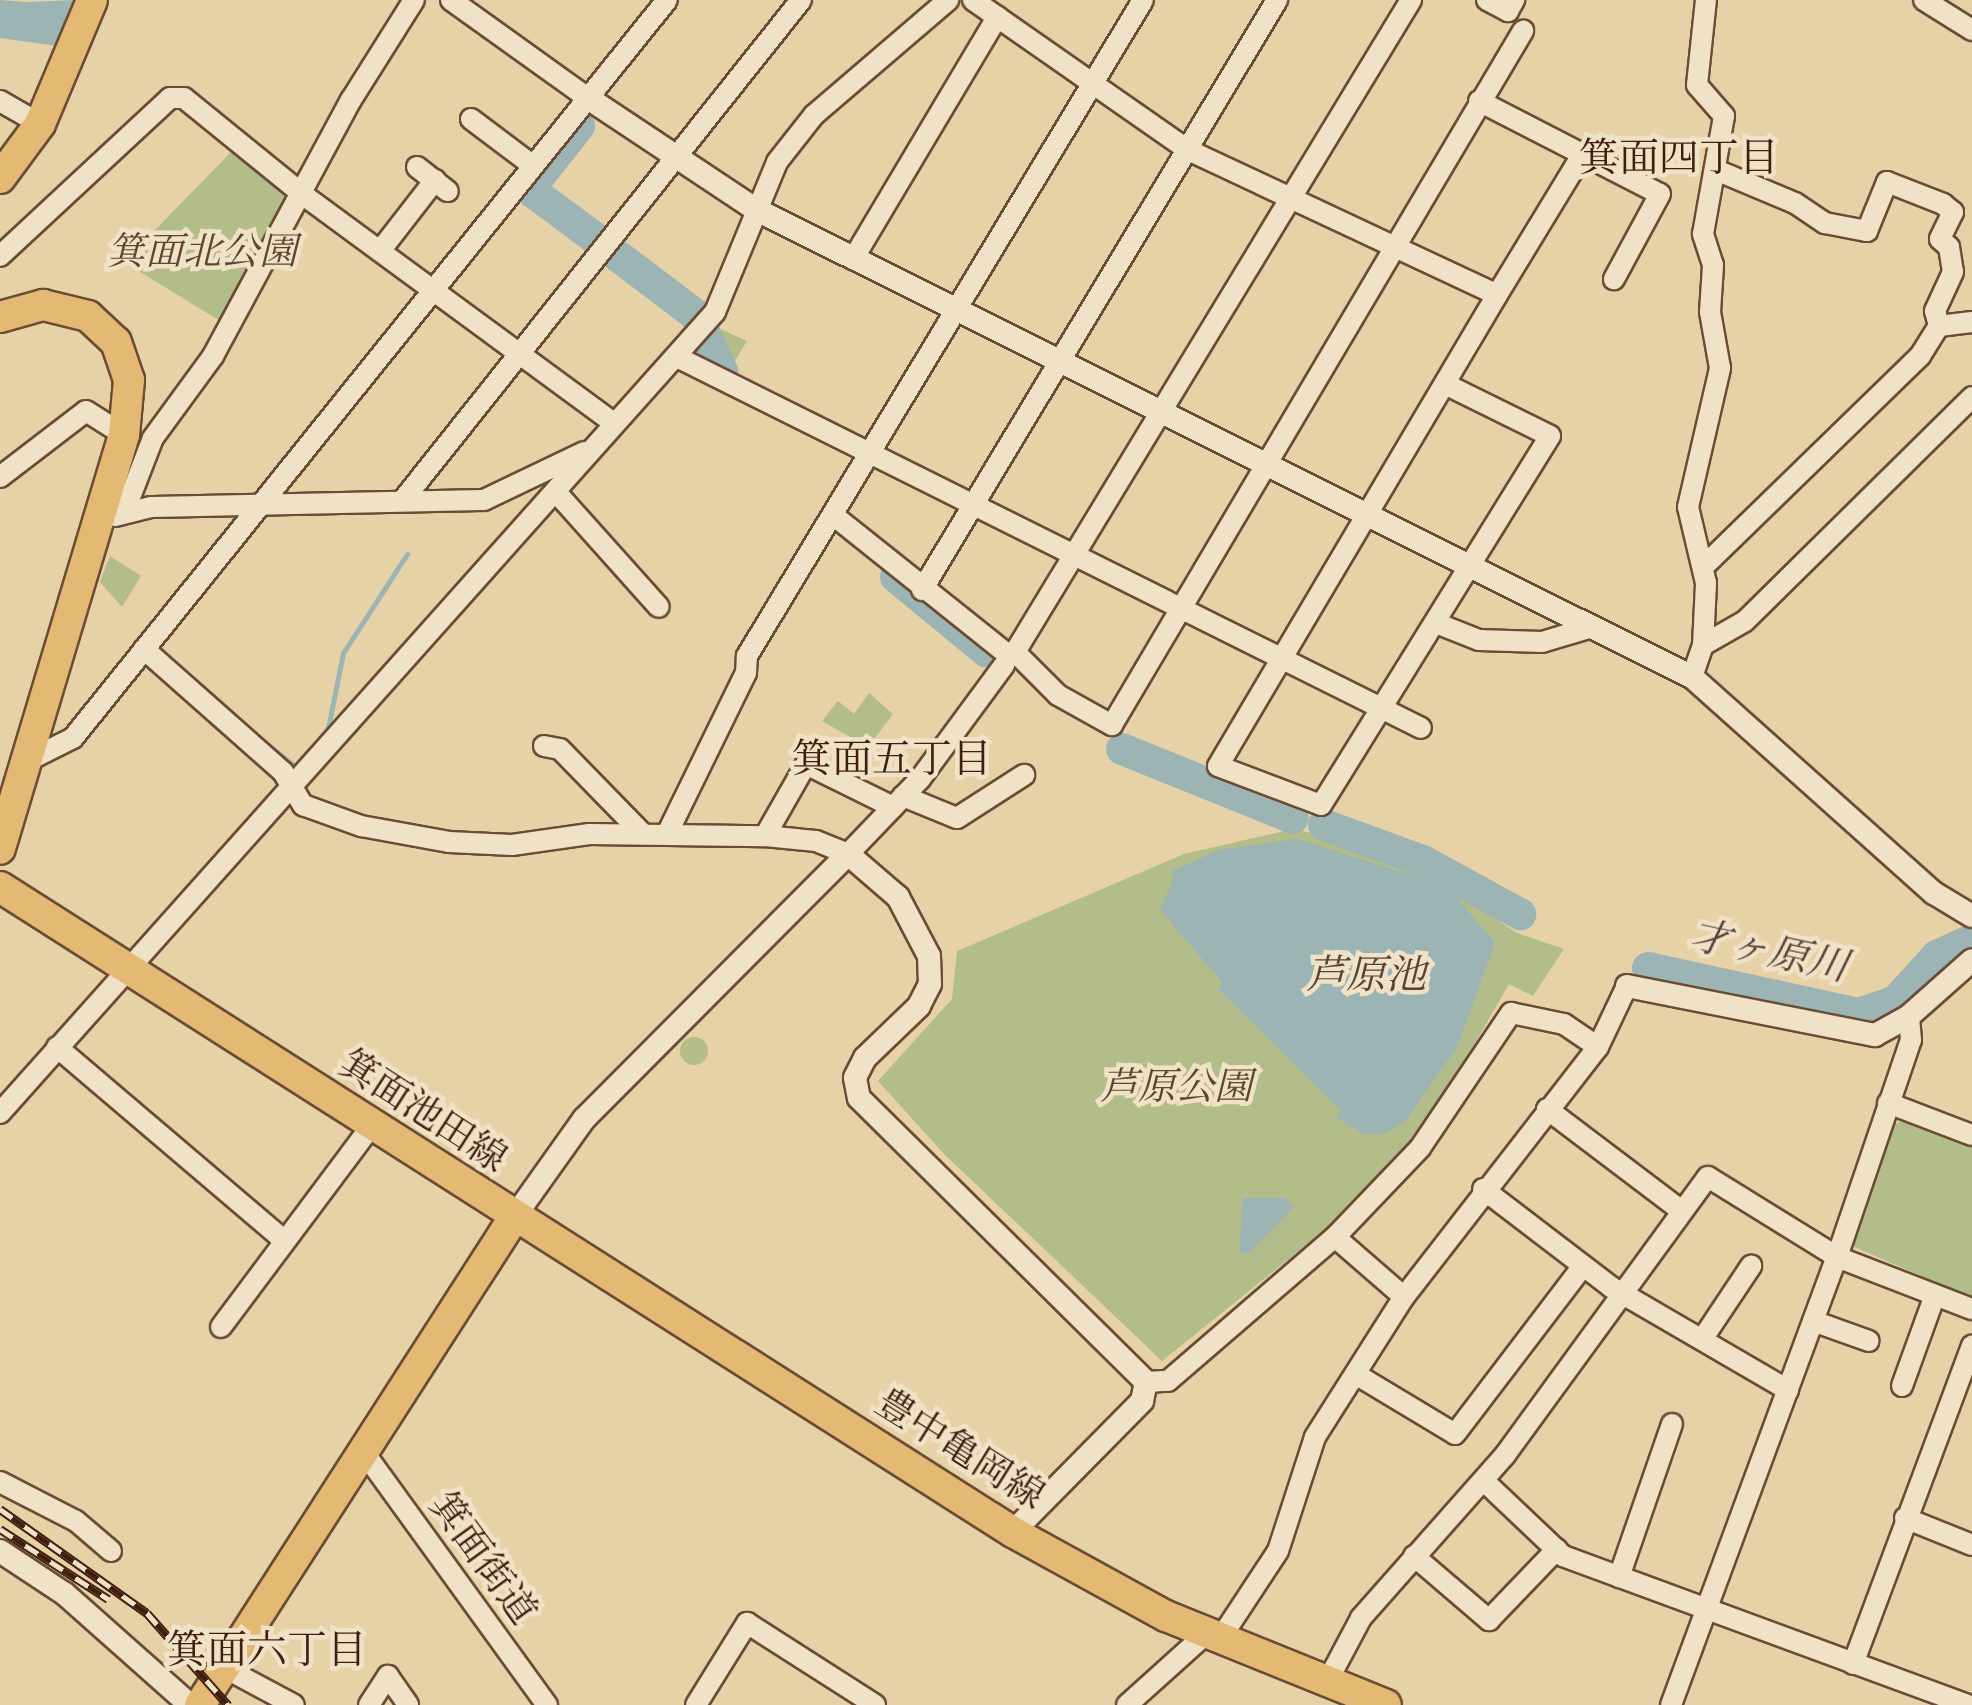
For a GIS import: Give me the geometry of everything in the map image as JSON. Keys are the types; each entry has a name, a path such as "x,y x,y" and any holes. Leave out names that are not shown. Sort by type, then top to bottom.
{"main road":[{"path":"0,178 40,124 92,0"},
{"path":"0,316 62,305 106,332 128,380 124,434 110,517 2,831"},
{"name":"箕面池田線","path":"0,886 515,1216 200,1705"},
{"name":"豊中亀岡線","path":"515,1216 1013,1532 1214,1636 1386,1705"}],"street":[{"path":"110,517 153,438 213,356 414,0"},
{"path":"452,0 588,98 755,209 1692,677 1934,892 1972,916"},
{"path":"29,760 73,738 667,0"},
{"path":"402,500 801,0"},
{"path":"0,1113 677,357 702,326 777,162 814,115 948,0"},
{"path":"973,0 1188,150 1497,295"},
{"path":"667,834 746,673 747,656 1144,0"},
{"path":"922,590 1277,0"},
{"path":"1411,0 1015,652 1058,695 1112,725 1523,31"},
{"path":"1486,0 1508,11 1514,0"},
{"path":"1692,677 1703,644 1702,567 1688,506 1720,368 1710,312 1713,265 1703,234 1724,116 1697,85 1706,0"},
{"path":"1924,0 1972,30"},
{"path":"852,258 996,17"},
{"path":"0,256 170,98 184,98 302,194 615,424"},
{"path":"0,101 40,124"},
{"path":"1479,101 1660,194 1614,279"},
{"path":"485,123 532,164"},
{"path":"1445,384 1550,436 1321,805 1218,766 1497,295 1584,152"},
{"path":"380,251 441,185 417,167"},
{"path":"1702,567 1920,356 1939,326 1935,311 1953,272 1949,246 1940,239 1953,212 1943,204 1886,182 1866,231 1825,223 1795,202 1716,170"},
{"path":"1939,326 1972,322"},
{"path":"677,357 1421,728"},
{"path":"1703,644 1744,621 1972,397"},
{"path":"0,477 86,412 124,434"},
{"path":"110,517 402,500 484,500 594,446"},
{"path":"556,492 658,608"},
{"path":"515,1216 584,1119 898,802 1005,659 833,514"},
{"path":"1436,623 1494,641 1542,642 1592,627"},
{"path":"144,649 292,786 308,808 361,826 450,842 512,845 643,834 765,836 816,842 848,854 898,898 929,956 925,995 864,1058 855,1078 859,1098 1146,1382 1168,1381 1334,1237 1420,1148 1510,1012 1564,1024 1598,1047"},
{"path":"544,746 560,749 643,834"},
{"path":"765,836 806,764 898,802 957,818 1024,775"},
{"path":"1128,1705 1214,1636 1278,1551 1315,1437 1404,1297 1483,1189 1598,1047 1627,986 1844,1032 1875,1035 1909,1016 1972,960"},
{"path":"1671,1705 1837,1257 1911,1040 1909,1016"},
{"path":"58,1047 284,1240"},
{"path":"1888,1103 1972,1134"},
{"path":"1547,1109 1682,1211"},
{"path":"221,1327 373,1124"},
{"path":"1327,1682 1361,1618 1484,1480 1628,1292 1708,1177 1837,1257 1972,1309"},
{"path":"1483,1189 1584,1266 1788,1390"},
{"path":"1334,1237 1404,1297"},
{"path":"1357,1375 1455,1434 1584,1266"},
{"path":"1703,1338 1751,1266"},
{"path":"1902,1386 1935,1294"},
{"path":"1813,1321 1869,1341"},
{"path":"1852,1664 1972,1345"},
{"path":"1013,1532 1142,1401 1146,1382"},
{"path":"1618,1577 1672,1424"},
{"name":"箕面街道","path":"363,1451 547,1705"},
{"path":"1484,1480 1556,1549 1707,1612 1967,1705"},
{"path":"0,1482 76,1521 112,1551"},
{"path":"1905,1518 1972,1545"},
{"path":"1414,1556 1488,1620 1556,1549"},
{"path":"0,1551 66,1594 190,1705"},
{"path":"696,1705 747,1623 875,1705"},
{"path":"225,1668 294,1705"},
{"path":"368,1705 388,1676 408,1705"}],"green space":[{"name":"箕面北公園","path":"231,152 290,193 220,321 124,262"},
{"path":"720,329 747,341 727,374 714,343"},
{"path":"110,556 141,576 122,607 100,582"},
{"path":"869,693 893,714 868,747 822,721 838,701 854,714"},
{"name":"芦原公園","path":"1293,829 1358,843 1431,876 1517,933 1564,949 1533,996 1509,984 1427,1127 1361,1201 1162,1361 944,1154 878,1081 952,999 957,951 1184,854"},
{"path":"694,1037 704,1041 708,1051 704,1061 694,1065 684,1061 680,1051 684,1041"},
{"path":"1905,1119 1972,1142 1972,1298 1850,1245 1892,1126"}],"water":[{"path":"0,0 74,0 57,46 0,38"},
{"name":"芦原池","path":"1297,839 1421,878 1456,897 1495,943 1457,1047 1404,1123 1383,1134 1364,1134 1336,1118 1341,1111 1218,989 1223,983 1160,910 1174,877 1170,872 1219,850"},
{"path":"1243,1198 1285,1198 1294,1207 1248,1254 1239,1251"}],"waterway":[{"name":"才ヶ原川","path":"579,126 529,189 600,242"},
{"name":"才ヶ原川","path":"610,250 696,315 722,371"},
{"path":"326,738 343,653 407,554"},
{"name":"才ヶ原川","path":"896,577 986,651"},
{"path":"252,732 297,768"},
{"name":"才ヶ原川","path":"1122,749 1293,818"},
{"path":"380,819 432,829"},
{"path":"680,825 732,826"},
{"name":"才ヶ原川","path":"1324,825 1423,861 1520,914"},
{"name":"才ヶ原川","path":"1648,968 1859,1014 1896,1001 1937,956 1967,942"}],"railway":[{"path":"0,1509 147,1613 228,1705"},
{"path":"0,1529 108,1599"}],"district":[{"name":"箕面四丁目","path":"1679,158"},
{"name":"箕面五丁目","path":"892,759"},
{"name":"箕面六丁目","path":"267,1650"}]}
